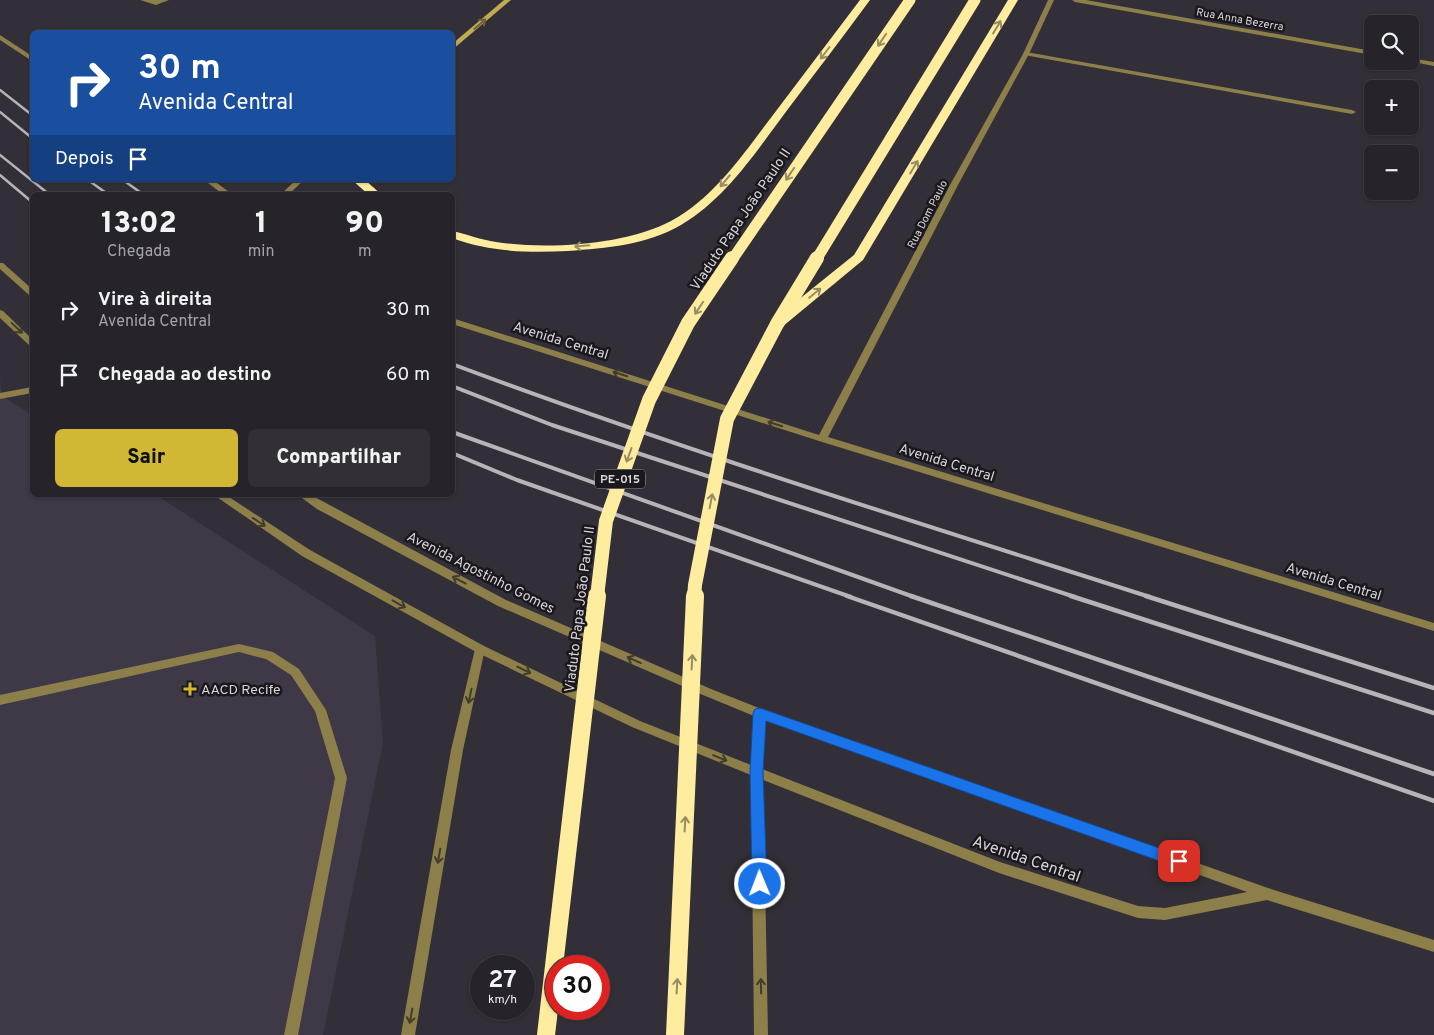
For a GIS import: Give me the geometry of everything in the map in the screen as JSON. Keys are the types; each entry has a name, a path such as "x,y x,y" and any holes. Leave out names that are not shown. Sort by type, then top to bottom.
{"highway":[{"path":"455,235 493,246 517,249 582,246 619,242 658,232 688,216 712,196 756,144 865,0"},
{"name":"Viaduto Papa João Paulo II","path":"546,1035 604,530 609,511 649,400 688,323 910,0"},
{"path":"675,1035 695,585 727,419 777,324 975,0"},
{"path":"777,324 860,257 1013,0"},
{"path":"360,182 372,192"}],"street":[{"path":"143,0 156,3 166,0"},
{"path":"455,45 508,0"},
{"name":"Rua Dom Paulo","path":"822,439 954,185 1026,54 1051,0"},
{"name":"Rua Anna Bezerra","path":"1075,0 1364,52"},
{"path":"0,37 30,59"},
{"path":"1026,54 1352,112"},
{"path":"1419,62 1434,64"},
{"path":"211,182 225,192"},
{"path":"287,192 298,182"},
{"path":"0,264 30,291"},
{"path":"0,314 30,341"},
{"name":"Avenida Central","path":"455,322 822,439 1434,627"},
{"path":"0,396 30,390"},
{"path":"222,497 306,553 480,649 636,724 757,772"},
{"name":"Avenida Agostinho Gomes","path":"307,497 502,603 760,713"},
{"path":"0,700 239,648 269,655 295,672 320,710 341,778 292,1035"},
{"path":"408,1035 457,750 480,649"},
{"path":"760,713 757,772 761,1035"},
{"name":"Avenida Central","path":"760,713 1268,894 1434,946"},
{"name":"Avenida Central","path":"757,772 999,867 1138,912 1165,914 1268,894"}],"shaded area":[{"name":"AACD Recife","path":"0,378 2,396 30,414 30,497 159,497 375,636 383,743 323,1035 0,1035"}],"railway":[{"path":"0,90 30,113"},
{"path":"0,112 30,136"},
{"path":"0,155 30,179"},
{"path":"0,175 30,200"},
{"path":"34,182 46,192"},
{"path":"91,182 105,192"},
{"path":"126,182 140,192"},
{"path":"455,365 712,456 1150,597"},
{"path":"455,387 552,425 1075,597"},
{"path":"455,433 914,597"},
{"path":"455,454 517,480 851,597"},
{"path":"847,596 1434,801"},
{"path":"911,596 1434,774"},
{"path":"1071,596 1434,713"},
{"path":"1146,596 1434,688"}],"place":[{"name":"AACD Recife","path":"190,689"}],"route":[{"path":"760,884 757,772 760,713 1179,861"}]}
